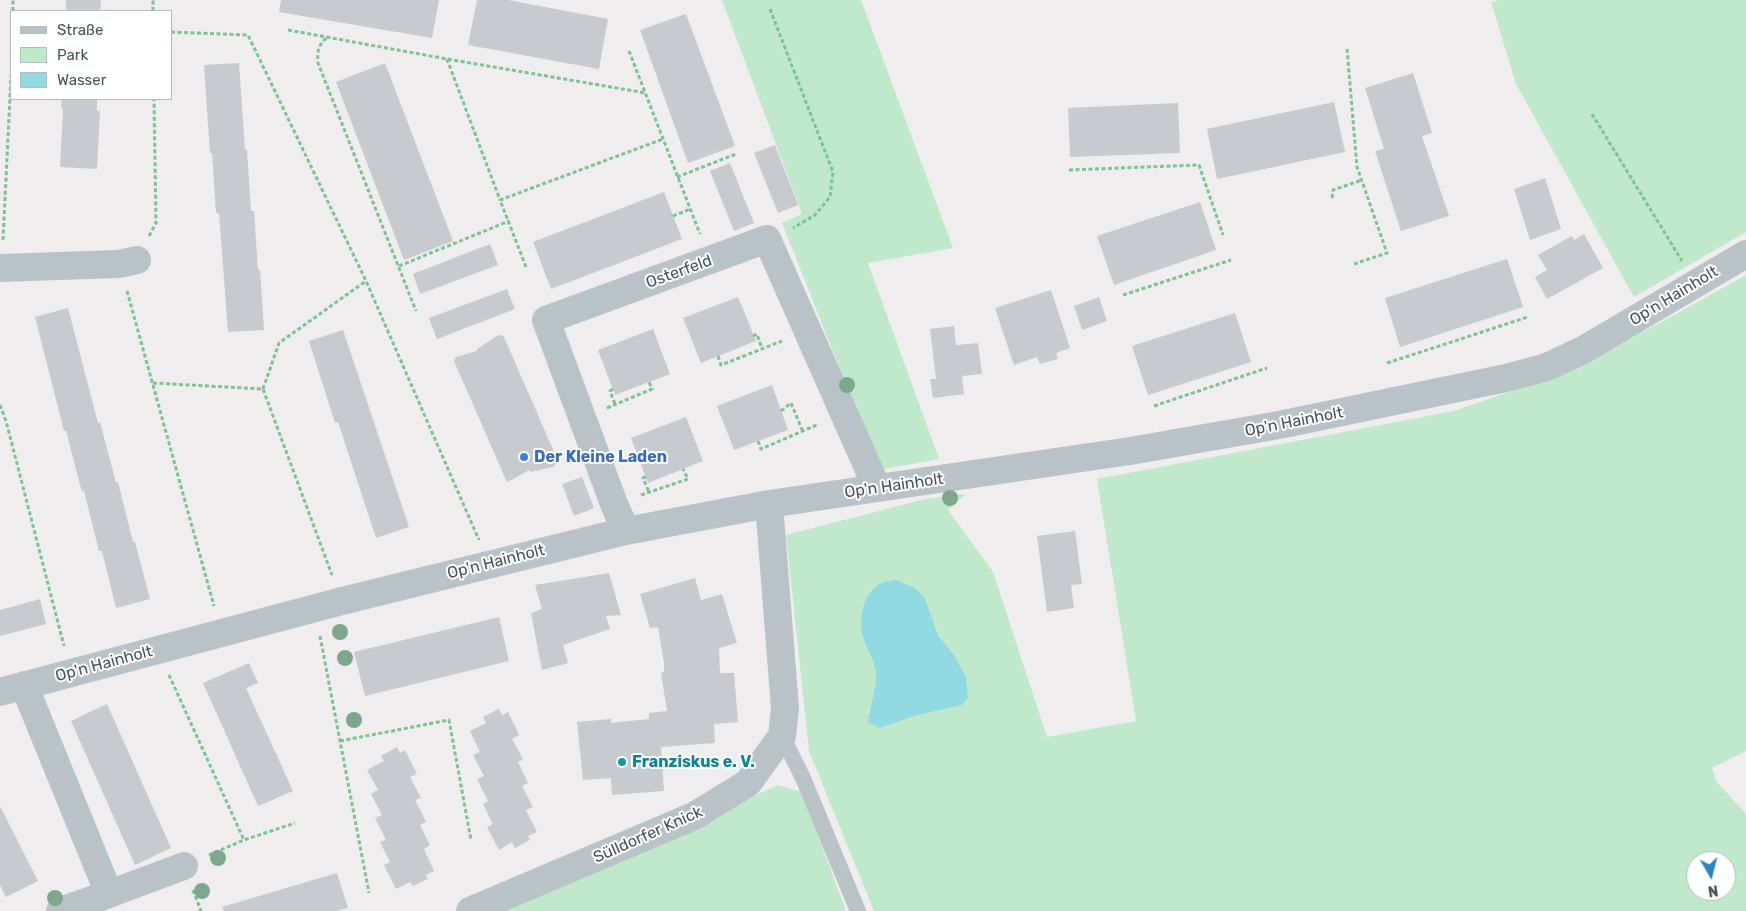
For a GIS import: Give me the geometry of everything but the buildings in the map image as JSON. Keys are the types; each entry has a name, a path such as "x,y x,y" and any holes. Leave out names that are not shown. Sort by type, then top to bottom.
{"street":[{"name":"Osterfeld","path":"626,531 614,504 546,320 767,239"},
{"path":"767,239 877,488"},
{"name":"Op'n Hainholt","path":"109,894 12,689 342,601 626,531 769,504 1120,452 1270,427 1506,378 1546,367 1583,350 1746,254"},
{"path":"1,268 128,262"},
{"name":"Sülldorfer Knick","path":"470,911 694,816 748,783 782,736 785,708 769,504"},
{"path":"60,911 184,866"}],"lane":[{"path":"782,736 802,778 858,911"}],"path":[{"path":"767,239 796,227 815,215 830,197 833,172 770,9"},
{"path":"288,30 447,60 646,93"},
{"path":"172,32 248,35 366,281 489,564"},
{"path":"326,38 319,45 317,53 318,64 416,312"},
{"path":"1347,49 1357,166 1387,254 1354,264"},
{"path":"629,51 710,260"},
{"path":"447,60 526,268"},
{"path":"1,268 10,95"},
{"path":"154,100 156,223 128,262 153,382 221,633"},
{"path":"1592,114 1695,283"},
{"path":"500,200 663,139"},
{"path":"677,177 736,154"},
{"path":"1069,170 1200,165 1223,234"},
{"path":"1332,198 1333,190 1362,180"},
{"path":"673,216 690,209"},
{"path":"399,266 509,221"},
{"path":"1123,295 1232,260"},
{"path":"342,601 263,389 279,343 366,281"},
{"path":"1387,363 1528,317"},
{"path":"718,356 721,365 808,331"},
{"path":"753,336 756,334 762,349"},
{"path":"1154,406 1267,368"},
{"path":"153,382 263,389"},
{"path":"583,418 652,389 649,382"},
{"path":"613,390 610,391 615,404"},
{"path":"781,411 791,403 803,432"},
{"path":"0,405 6,421 71,673"},
{"path":"758,441 761,449 844,413"},
{"path":"614,504 688,479 684,469"},
{"path":"646,477 643,478 649,492"},
{"path":"315,608 369,893"},
{"path":"158,650 244,840"},
{"path":"340,741 449,720 471,840"},
{"path":"184,866 244,840 295,823"}],"green space":[{"path":"722,0 861,0 953,248 868,263 939,459 880,470 782,223 802,214"},
{"path":"1501,0 1746,0 1746,232 1634,297 1516,84 1491,2"},
{"path":"1746,275 1746,751 1712,768 1716,781 1746,814 1746,911 874,911 809,751 786,535 925,499 966,494 948,510 993,572 1047,737 1136,721 1097,479 1454,411 1555,376 1660,323","holes":["925,598 938,635 954,655 962,705 918,715 878,728 868,713 875,690 876,677 875,664 863,638 862,610"]},
{"path":"778,785 802,792 846,911 503,911"}],"water":[{"path":"896,580 915,588 925,598 938,635 954,655 966,677 968,698 962,705 918,715 879,728 868,722 876,676 875,666 862,632 862,615 871,592 884,582"}],"place":[{"name":"Der Kleine Laden","path":"524,457"},
{"name":"Franziskus e. V.","path":"622,762"}]}
